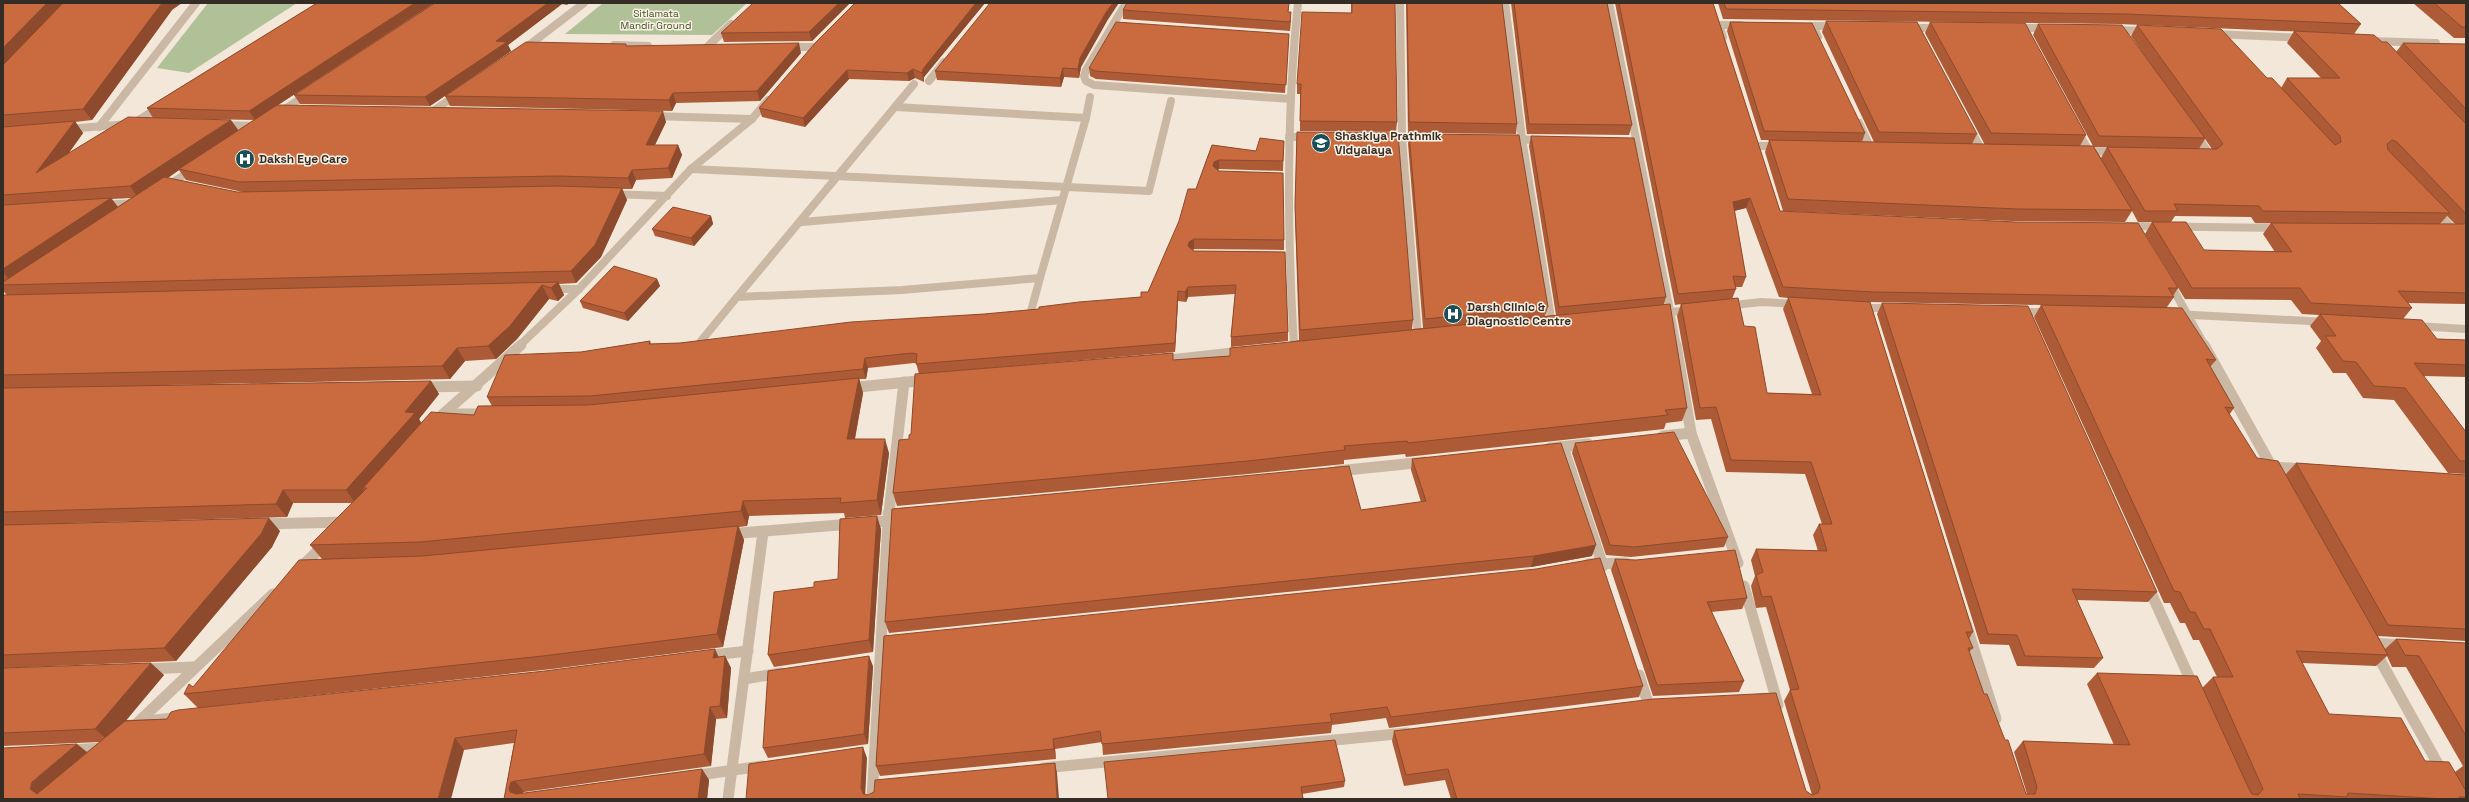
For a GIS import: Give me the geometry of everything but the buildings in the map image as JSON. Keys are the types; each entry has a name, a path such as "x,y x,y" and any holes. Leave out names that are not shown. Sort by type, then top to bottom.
{"street":[{"path":"99,127 196,3"},
{"path":"516,55 584,3"},
{"path":"1126,3 1116,24 1084,76 1086,81 1094,85 1291,99"},
{"path":"1294,347 1284,256 1286,177 1291,99 1290,37 1298,3"},
{"path":"1400,3 1402,138 1418,336"},
{"path":"1505,3 1522,139 1552,324"},
{"path":"1609,3 1631,141 1671,312 1691,433 1735,553 1782,719"},
{"path":"721,48 702,48 738,18"},
{"path":"1726,48 1718,21 1750,25"},
{"path":"1823,47 1809,26 1845,27"},
{"path":"1900,28 1918,31 1947,28"},
{"path":"2008,28 2055,29"},
{"path":"2024,28 2030,40"},
{"path":"2103,30 2159,32"},
{"path":"2119,30 2128,42"},
{"path":"2206,34 2314,39"},
{"path":"2222,34 2232,46"},
{"path":"2360,41 2443,44"},
{"path":"534,42 550,43"},
{"path":"2376,42 2386,53"},
{"path":"604,44 659,46"},
{"path":"776,47 817,44 804,59"},
{"path":"929,81 948,57"},
{"path":"701,341 802,222 914,84"},
{"path":"244,135 317,88"},
{"path":"449,111 430,111 465,89"},
{"path":"496,414 441,417 579,289 691,169 752,119 773,95"},
{"path":"1031,311 1086,118 1090,97"},
{"path":"691,169 1149,191 1171,101"},
{"path":"134,123 167,102"},
{"path":"896,107 1086,118"},
{"path":"284,110 300,110"},
{"path":"642,115 752,119"},
{"path":"1964,116 1982,150"},
{"path":"1857,118 1871,147"},
{"path":"210,125 263,122"},
{"path":"55,129 99,127 134,123 149,124"},
{"path":"2188,124 2210,155 2195,155"},
{"path":"2075,125 2097,164"},
{"path":"1289,137 1319,137"},
{"path":"1372,138 1434,139"},
{"path":"1498,139 1552,140"},
{"path":"1758,146 1788,146"},
{"path":"2074,152 2127,153"},
{"path":"161,190 199,165"},
{"path":"173,183 187,186"},
{"path":"600,194 667,196"},
{"path":"802,222 1062,200"},
{"path":"92,206 140,201 124,212"},
{"path":"2427,202 2454,230 2438,230"},
{"path":"2128,214 2138,230"},
{"path":"2120,226 2138,230 2287,228"},
{"path":"2164,274 2188,314 2279,480"},
{"path":"737,297 902,290 1040,278"},
{"path":"540,290 579,289"},
{"path":"1716,307 1761,302 1807,305"},
{"path":"1853,307 1901,308"},
{"path":"1868,308 1873,323"},
{"path":"1649,314 1701,309"},
{"path":"2010,312 2057,312"},
{"path":"2026,312 2032,326"},
{"path":"2165,314 2339,322"},
{"path":"2402,326 2466,329"},
{"path":"1153,362 1255,351"},
{"path":"834,389 935,379"},
{"path":"872,799 888,518 904,382"},
{"path":"413,387 476,386"},
{"path":"1653,437 1691,433"},
{"path":"1539,449 1601,443"},
{"path":"1563,447 1606,576"},
{"path":"1327,472 1437,460"},
{"path":"2272,466 2318,470"},
{"path":"716,536 888,518 920,511"},
{"path":"100,758 118,743 194,667 351,519 253,524"},
{"path":"728,799 764,532"},
{"path":"1720,554 1735,553"},
{"path":"1578,566 1601,562 1639,563"},
{"path":"301,567 316,567"},
{"path":"2145,578 2200,700"},
{"path":"1962,609 1999,731"},
{"path":"2363,630 2450,786"},
{"path":"881,641 896,640"},
{"path":"2370,643 2418,646"},
{"path":"693,658 748,651"},
{"path":"865,660 880,658"},
{"path":"131,669 194,667"},
{"path":"1636,667 1648,703"},
{"path":"744,679 797,671"},
{"path":"1759,698 1775,697"},
{"path":"1633,705 1664,702"},
{"path":"139,722 194,716"},
{"path":"1032,769 1423,731"},
{"path":"58,751 118,743"},
{"path":"860,752 875,750"},
{"path":"678,778 777,764"},
{"path":"873,784 889,782"}],"green space":[{"path":"208,3 297,3 189,73 157,68"},
{"name":"Sitlamata Mandir Ground","path":"603,3 747,3 712,35 565,34"}],"place":[{"name":"Shaskiya Prathmik Vidyalaya","path":"1321,143"},
{"name":"Daksh Eye Care","path":"245,159"},
{"name":"Darsh Clinic & Diagnostic Centre","path":"1453,314"}]}
